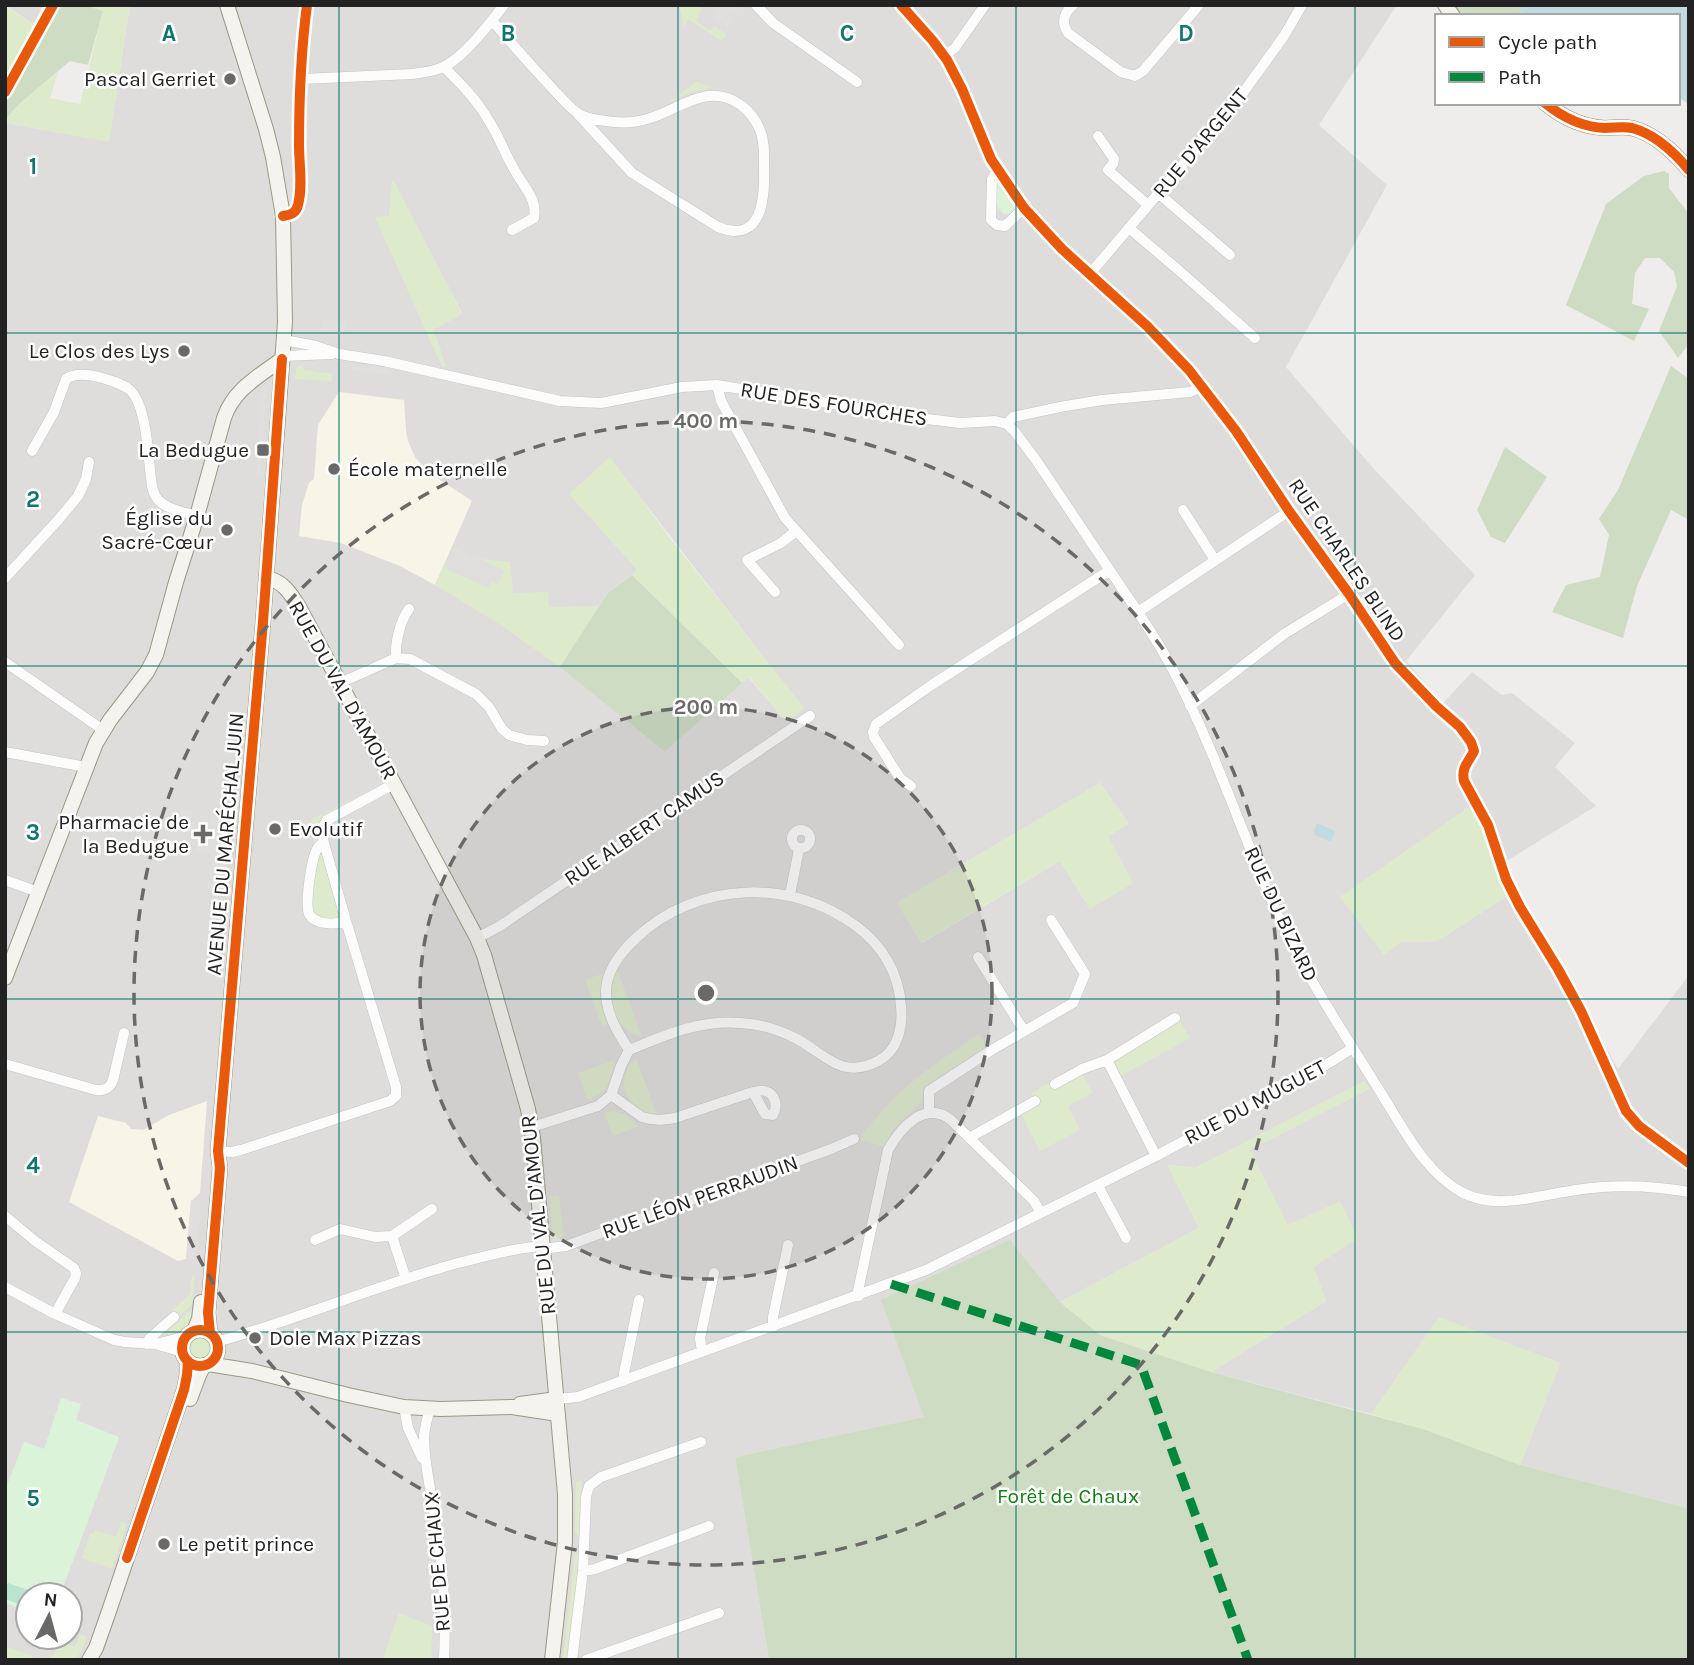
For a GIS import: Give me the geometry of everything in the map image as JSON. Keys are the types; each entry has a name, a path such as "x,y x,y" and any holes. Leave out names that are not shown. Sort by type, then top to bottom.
{"street":[{"name":"AVENUE DU MARÉCHAL JUIN","path":"215,1341 208,1312 220,1168 218,1151 267,578 285,321 283,216 273,157 227,5"},
{"path":"283,216 291,215 299,200 299,147 307,5"},
{"path":"302,79 412,74 444,67 467,47 504,5"},
{"path":"756,5 773,23 857,82"},
{"name":"RUE CHARLES BLIND","path":"901,5 944,56 962,89 986,150 1024,208 1062,249 1184,363 1236,430 1385,651 1404,675 1460,727 1471,742 1474,751 1464,766 1464,780 1488,825 1506,879 1520,907 1581,1011 1626,1111 1653,1138 1689,1163"},
{"path":"944,56 954,48 985,5"},
{"path":"1073,5 1063,22 1068,33 1121,72 1131,76 1143,71 1199,5"},
{"name":"RUE D'ARGENT","path":"1089,275 1240,97 1284,36 1302,5"},
{"path":"492,20 563,99 632,173 718,227 743,229 760,213 765,190 762,136 749,112 732,100 704,96 653,117 632,122 609,122 578,114"},
{"path":"444,67 481,108 534,202 534,218 512,230"},
{"path":"1548,105 1579,123 1604,128 1626,127 1646,133 1668,149 1689,170"},
{"path":"1098,136 1114,159 1108,170 1148,205"},
{"path":"998,171 992,179 991,220 1004,226 1024,208"},
{"path":"1158,193 1230,255"},
{"path":"1129,228 1255,338"},
{"name":"RUE DES FOURCHES","path":"284,340 576,403 622,400 682,387 717,386 960,423 995,421 1007,424 1013,417 1060,407 1102,400 1191,392 1202,387"},
{"name":"RUE DES FOURCHES","path":"282,357 339,354"},
{"path":"5,978 86,767 103,730 147,672 156,655 230,404 240,390 282,357"},
{"path":"32,451 54,412 68,377 75,374 103,378 123,386 138,402 155,497 167,507 197,516"},
{"path":"717,386 726,412 778,506 796,531 899,645"},
{"name":"RUE DU BIZARD","path":"1007,424 1036,460 1161,648 1190,706 1301,961 1419,1152 1440,1176 1464,1194 1492,1201 1527,1199 1606,1187 1689,1192"},
{"path":"5,578 78,496 86,479 89,463"},
{"path":"1183,510 1214,560"},
{"path":"1138,612 1290,511"},
{"path":"775,592 747,560 796,531"},
{"path":"911,786 900,778 874,737 876,724 1110,570"},
{"name":"RUE DU VAL D'AMOUR","path":"267,578 276,580 293,596 477,938 532,1127 565,1483 565,1542 552,1660"},
{"path":"1190,706 1284,634 1349,594"},
{"path":"396,658 403,617 409,609"},
{"path":"340,682 402,657 419,662 476,694 509,735 544,741"},
{"path":"5,662 103,730"},
{"name":"RUE ALBERT CAMUS","path":"477,938 500,926 810,716"},
{"path":"5,752 86,767"},
{"path":"218,1151 241,1150 390,1101 396,1096 396,1087 323,843 323,830 327,820 394,783"},
{"path":"323,843 317,849 312,865 309,913 321,922 332,924 346,921"},
{"path":"790,895 799,849"},
{"path":"5,880 38,892"},
{"path":"532,1127 598,1106 611,1095 629,1050 679,1030 713,1022 762,1026 783,1032 838,1065 849,1068 880,1060 897,1042 900,1032 902,1010 899,989 888,961 871,939 827,908 790,895 764,892 738,892 697,901 654,923 632,941 612,967 606,992 613,1022 629,1050"},
{"path":"929,1112 929,1091 990,1051 1073,1003 1085,974 1051,920"},
{"path":"978,957 1024,1031"},
{"path":"1055,1084 1082,1069 1107,1060 1175,1018"},
{"path":"5,1064 96,1090 106,1089 113,1080 124,1033"},
{"name":"RUE DU MUGUET","path":"558,1407 578,1397 926,1270 1156,1156 1353,1048"},
{"path":"1107,1060 1156,1156"},
{"path":"611,1095 642,1117 662,1120 753,1092"},
{"path":"969,1138 1035,1101"},
{"path":"859,1296 888,1150 898,1135 915,1119 929,1112 947,1117 1034,1200 1041,1213"},
{"name":"RUE LÉON PERRAUDIN","path":"215,1341 481,1257 528,1247 566,1246 854,1139"},
{"name":"AVENUE DU MARÉCHAL JUIN","path":"191,1334 199,1319 212,1167 218,1151"},
{"path":"1098,1186 1126,1238"},
{"path":"315,1240 340,1229 375,1237 392,1236 432,1209"},
{"path":"5,1216 74,1268 75,1278 55,1314"},
{"path":"392,1236 406,1279"},
{"path":"773,1326 788,1245"},
{"path":"702,1352 700,1338 714,1273"},
{"path":"5,1287 55,1314 114,1340 151,1344 186,1356 197,1365 252,1371 404,1407 558,1407"},
{"path":"624,1381 639,1300"},
{"path":"151,1344 149,1339 174,1317"},
{"path":"151,1344 201,1330 215,1341 227,1357 252,1371"},
{"path":"89,1660 108,1614 184,1390 186,1356 183,1344 191,1334"},
{"path":"98,1660 195,1384 206,1364 216,1356 215,1341"},
{"name":"RUE DE CHAUX","path":"404,1407 408,1428 426,1464"},
{"name":"RUE DE CHAUX","path":"429,1409 425,1427 426,1464 435,1508 442,1568 444,1660"},
{"path":"572,1660 583,1571 586,1497 589,1486 594,1481 701,1442"},
{"path":"583,1571 709,1526"},
{"path":"565,1542 584,1545"},
{"path":"586,1660 719,1613"}],"shaded area":[{"path":"5,5 43,5 33,24"},
{"path":"130,5 1397,5 1319,125 1387,185 1286,367 1373,468 1475,575 1406,661 1443,703 1472,672 1502,695 1512,693 1575,743 1555,767 1596,806 1505,862 1401,942 1437,941 1510,894 1525,924 1592,1022 1618,1069 1689,975 1687,1508 1520,1465 1560,1363 1439,1318 1371,1414 1211,1372 1326,1301 1249,1150 1369,1089 1365,1081 1195,1168 1168,1165 1199,1228 1060,1302 1010,1240 924,1417 735,1457 769,1660 5,1660 5,1603 14,1606 14,1651 84,1651 84,1581 65,1581 119,1437 43,1449 24,1442 5,1491 5,123 109,141","holes":["393,181 462,313 433,330 446,367 376,218 389,216","610,458 803,708 787,722 748,677 665,752 561,667 608,593 638,570 570,495","1100,783 1129,824 1108,836 1090,909 1060,861 922,943 897,903"]},
{"path":"717,5 741,5 734,15 728,12 725,17 731,21 727,27 711,15"},
{"path":"321,319 346,322 343,338 321,334"},
{"path":"353,364 388,369 388,375 352,369"},
{"path":"261,384 267,388 260,475 257,475"},
{"path":"339,392 404,400 406,431 415,457 427,471 472,501 435,585 400,566 341,543 299,536 302,505 309,483 314,479 318,425"},
{"path":"454,548 504,571 498,584 491,581 488,588 445,568"},
{"path":"181,809 192,810 191,829 181,828"},
{"path":"210,818 230,820 224,889 208,888 211,853 196,851 197,841 208,842"},
{"path":"207,1101 200,1193 191,1201 186,1259 178,1261 69,1202 98,1116 126,1123 131,1129 143,1130 169,1115"},
{"path":"191,1200 201,1200 196,1260 186,1259"}],"green space":[{"path":"45,5 57,5 5,91 5,6 33,24"},
{"path":"57,5 90,5 103,11 88,65 70,61 18,105 5,120 5,91"},
{"path":"130,5 109,142 5,123 18,105 58,72 50,98 80,104 103,11 89,7"},
{"path":"679,5 703,5 696,21 710,31 714,26 726,34 722,41 688,19 684,28"},
{"path":"1452,5 1514,5 1525,14 1461,14"},
{"path":"696,82 713,87 688,93 669,102"},
{"path":"1664,171 1669,174 1669,188 1689,214 1689,344 1678,358 1659,331 1677,286 1674,272 1660,258 1645,258 1635,273 1632,304 1649,309 1634,341 1566,305 1606,204 1644,176"},
{"path":"392,180 462,314 433,330 446,367 442,367 375,217 389,216"},
{"path":"1000,180 1019,208 1008,214 1003,213 996,205 996,183"},
{"path":"301,365 304,370 332,374 332,381 295,379 296,369"},
{"path":"1671,366 1689,379 1689,520 1671,510 1637,586 1623,638 1552,612 1566,585 1600,577 1609,535 1599,519 1618,490"},
{"path":"1505,447 1547,477 1505,543 1491,537 1477,510"},
{"path":"610,457 804,708 787,722 749,677 742,683 632,575 637,569 569,494"},
{"path":"445,561 448,561 445,567 489,587 491,581 504,571 483,561 510,562 513,593 548,592 549,607 599,606 560,667 501,625 435,585"},
{"path":"632,575 742,683 665,752 560,667 608,593"},
{"path":"1100,783 1129,824 1108,836 1133,883 1090,909 1060,861 921,943 897,903"},
{"path":"377,787 320,822 315,846 311,820"},
{"path":"1473,804 1481,816 1510,894 1437,941 1401,942 1384,955 1340,897"},
{"path":"321,850 340,919 318,918 312,909 314,865"},
{"path":"617,969 642,1037 624,1027 613,1010 611,989"},
{"path":"604,973 601,999 606,1025 602,1026 585,980"},
{"path":"1180,1021 1190,1038 1121,1076 1116,1063 1125,1051"},
{"path":"979,1034 987,1046 923,1087 922,1102 893,1129 885,1147 859,1139 901,1092"},
{"path":"636,1058 657,1115 655,1116 636,1107 626,1093 625,1077"},
{"path":"615,1060 604,1089 588,1100 578,1073"},
{"path":"1081,1072 1093,1093 1068,1106 1080,1130 1040,1151 1021,1114 1037,1104 1031,1093 1053,1081"},
{"path":"1365,1081 1369,1089 1250,1150 1288,1225 1340,1201 1358,1238 1314,1267 1326,1301 1211,1372 1100,1335 1060,1302 1199,1228 1167,1165 1195,1168"},
{"path":"614,1111 627,1116 639,1126 613,1136 604,1113"},
{"path":"559,1196 564,1237 554,1238 550,1197"},
{"name":"Forêt de Chaux","path":"1010,1240 1060,1302 1100,1335 1211,1372 1423,1429 1520,1465 1687,1508 1689,1505 1689,1660 769,1660 735,1457 924,1417 881,1300"},
{"path":"192,1275 195,1277 192,1304 177,1319 171,1312 190,1294"},
{"path":"196,1305 188,1324 181,1332 171,1337 167,1332"},
{"path":"1439,1317 1560,1363 1520,1465 1423,1429 1371,1414"},
{"path":"200,1336 209,1339 212,1348 209,1357 200,1360 191,1357 188,1348 191,1339"},
{"path":"61,1398 81,1404 76,1420 119,1437 65,1581 14,1581 14,1606 5,1603 5,1491 24,1442 44,1449"},
{"path":"582,1480 579,1536 575,1532 576,1482"},
{"path":"118,1521 127,1524 112,1569 82,1558 90,1534 95,1530 116,1537 121,1524"},
{"path":"575,1553 578,1554 579,1567 568,1660 563,1660"},
{"path":"8,1583 14,1585 14,1602 5,1599"},
{"path":"399,1613 432,1626 431,1660 382,1660"},
{"path":"5,1646 32,1656 31,1660 5,1660"},
{"path":"56,1651 81,1651 71,1660 51,1659"}],"water":[{"path":"1514,5 1689,5 1689,105 1680,98 1680,14 1525,14"},
{"path":"1317,823 1335,831 1331,842 1313,834"}],"marked path":[{"path":"891,1284 1141,1365 1248,1660"}],"cycle path":[{"path":"5,92 53,5"},
{"path":"283,216 291,214 297,208 301,183 300,93 307,5"},
{"path":"901,5 947,60 991,159 1024,208 1062,249 1147,326 1189,370 1236,431 1395,663 1460,727 1471,742 1474,751 1465,768 1464,781 1488,825 1506,879 1520,907 1581,1011 1626,1111 1639,1126 1689,1163"},
{"path":"1548,105 1580,123 1605,128 1629,127 1640,131 1663,144 1689,170"},
{"path":"210,1333 208,1313 220,1168 218,1151 263,622 282,359"},
{"path":"200,1330 212,1336 218,1348 212,1360 200,1366 188,1360 182,1348 188,1336 200,1330"},
{"path":"127,1558 184,1390 188,1361"}],"place":[{"name":"Pascal Gerriet","path":"230,79"},
{"name":"Le Clos des Lys","path":"184,351"},
{"name":"La Bedugue","path":"263,450"},
{"name":"École maternelle","path":"334,469"},
{"name":"Église du Sacré-Cœur","path":"227,530"},
{"name":"Evolutif","path":"275,829"},
{"name":"Pharmacie de la Bedugue","path":"203,834"},
{"name":"Dole Max Pizzas","path":"255,1338"},
{"name":"Le petit prince","path":"164,1544"}]}
